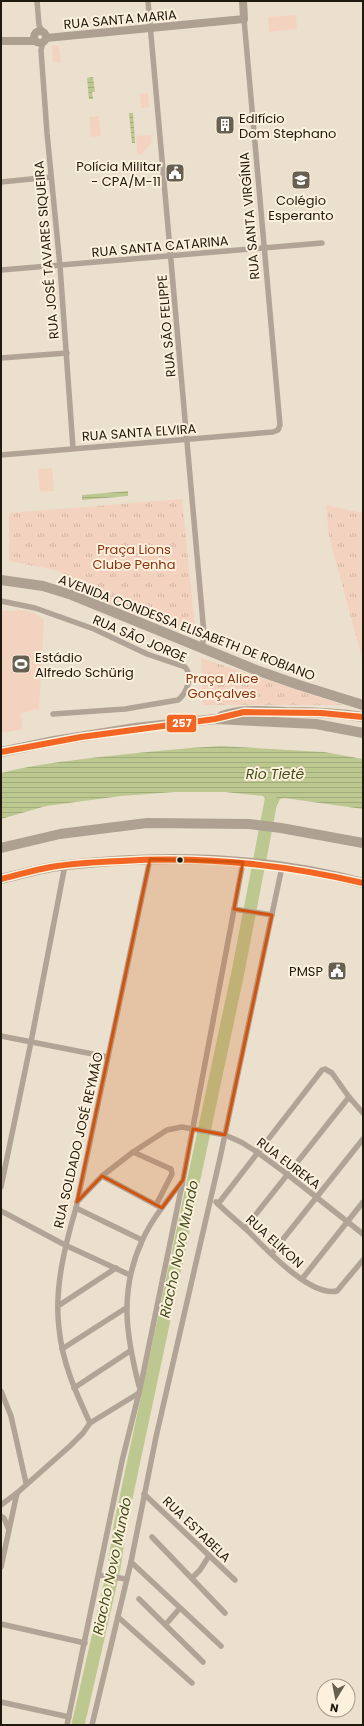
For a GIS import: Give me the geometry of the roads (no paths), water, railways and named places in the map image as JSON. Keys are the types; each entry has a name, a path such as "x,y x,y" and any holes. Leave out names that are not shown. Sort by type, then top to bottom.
{"highway":[{"name":"AVENIDA CONDESSA ELISABETH DE ROBIANO","path":"1,580 43,586 72,595 202,649 299,685 363,705"},
{"path":"215,719 225,715 247,711 331,713 363,717"},
{"path":"1,752 54,741 215,719 316,724 363,733"},
{"path":"1,848 60,834 147,823 250,824 281,828 363,844"},
{"path":"1,879 65,865 150,859 182,859 247,862 282,866 363,883"}],"street":[{"name":"RUA JOSÉ TAVARES SIQUEIRA","path":"37,1 67,352 73,448"},
{"name":"RUA SÃO FELIPPE","path":"148,1 204,634 202,649"},
{"name":"RUA SANTA VIRGÍNIA","path":"243,1 280,425 278,430"},
{"name":"RUA SANTA MARIA","path":"1,41 244,19"},
{"path":"1,182 51,177"},
{"name":"RUA SANTA CATARINA","path":"1,270 322,243"},
{"path":"1,358 67,352"},
{"name":"RUA SANTA ELVIRA","path":"1,455 273,432 278,430"},
{"name":"RUA SÃO JORGE","path":"1,601 35,608 94,629 147,654 185,667 188,671 189,678 186,690 178,700 125,709 53,714"},
{"name":"RUA SOLDADO JOSÉ REYMÃO","path":"90,1424 74,1388 62,1349 58,1328 58,1306 65,1244 76,1205 150,859"},
{"path":"67,1725 85,1643 102,1576 122,1461 139,1391 183,1180 196,1129 234,908 247,862"},
{"path":"1,1187 32,1042 65,865"},
{"path":"93,1724 118,1617 123,1579 131,1562 144,1494 212,1197 282,866"},
{"path":"234,908 272,915"},
{"path":"1,1036 108,1057"},
{"path":"218,1204 322,1070 325,1069 332,1073 349,1097 363,1113"},
{"path":"245,1228 349,1097"},
{"name":"RUA EUREKA","path":"76,1205 102,1176 133,1152 167,1130 182,1127 225,1135 241,1142 287,1174 363,1234"},
{"path":"272,1254 363,1139"},
{"path":"133,1152 171,1169 172,1174 156,1205"},
{"path":"102,1176 162,1208"},
{"path":"139,1391 130,1351 126,1308 130,1275 142,1240 162,1208 183,1180"},
{"name":"RUA ELIKON","path":"212,1197 288,1269 302,1279 323,1290 338,1291 363,1260"},
{"path":"302,1279 363,1202"},
{"path":"76,1205 142,1240"},
{"path":"1,1211 130,1275"},
{"path":"58,1306 116,1268"},
{"path":"62,1349 126,1308"},
{"path":"74,1388 130,1351"},
{"path":"1,1391 11,1416 26,1483"},
{"path":"1,1505 17,1493 26,1483 70,1446 90,1424 139,1391"},
{"path":"1,1567 17,1493"},
{"name":"RUA ESTABELA","path":"144,1494 234,1580"},
{"path":"1,1516 4,1518 9,1530"},
{"path":"152,1537 224,1613"},
{"path":"192,1578 200,1570 209,1556"},
{"path":"131,1562 221,1646"},
{"path":"102,1576 123,1579"},
{"path":"139,1599 203,1662"},
{"path":"166,1624 180,1608"},
{"path":"118,1617 192,1683"},
{"path":"1,1624 85,1643"},
{"path":"1,1702 69,1717"}],"water":[{"path":"93,77 95,92 92,92 93,99 89,99 87,78"},
{"path":"129,113 133,113 135,143 132,143"},
{"path":"128,491 128,496 82,500 82,495"},
{"name":"Rio Tietê","path":"221,746 324,752 363,759 363,809 284,798 280,799 271,818 263,817 265,798 263,796 225,792 174,792 121,796 46,806 1,819 1,773 82,759 165,750"}],"waterway":[{"name":"Riacho Novo Mundo","path":"78,1725 114,1568 120,1526 238,972 271,801"}],"place":[{"name":"Edifício Dom Stephano","path":"225,125"},
{"name":"Polícia Militar - CPA/M-11","path":"175,173"},
{"name":"Colégio Esperanto","path":"301,180"},
{"name":"Estádio Alfredo Schürig","path":"21,664"},
{"name":"PMSP","path":"337,971"}],"park label":[{"name":"Praça Lions Clube Penha","path":"134,556"},
{"name":"Praça Alice Gonçalves","path":"222,686"}]}
